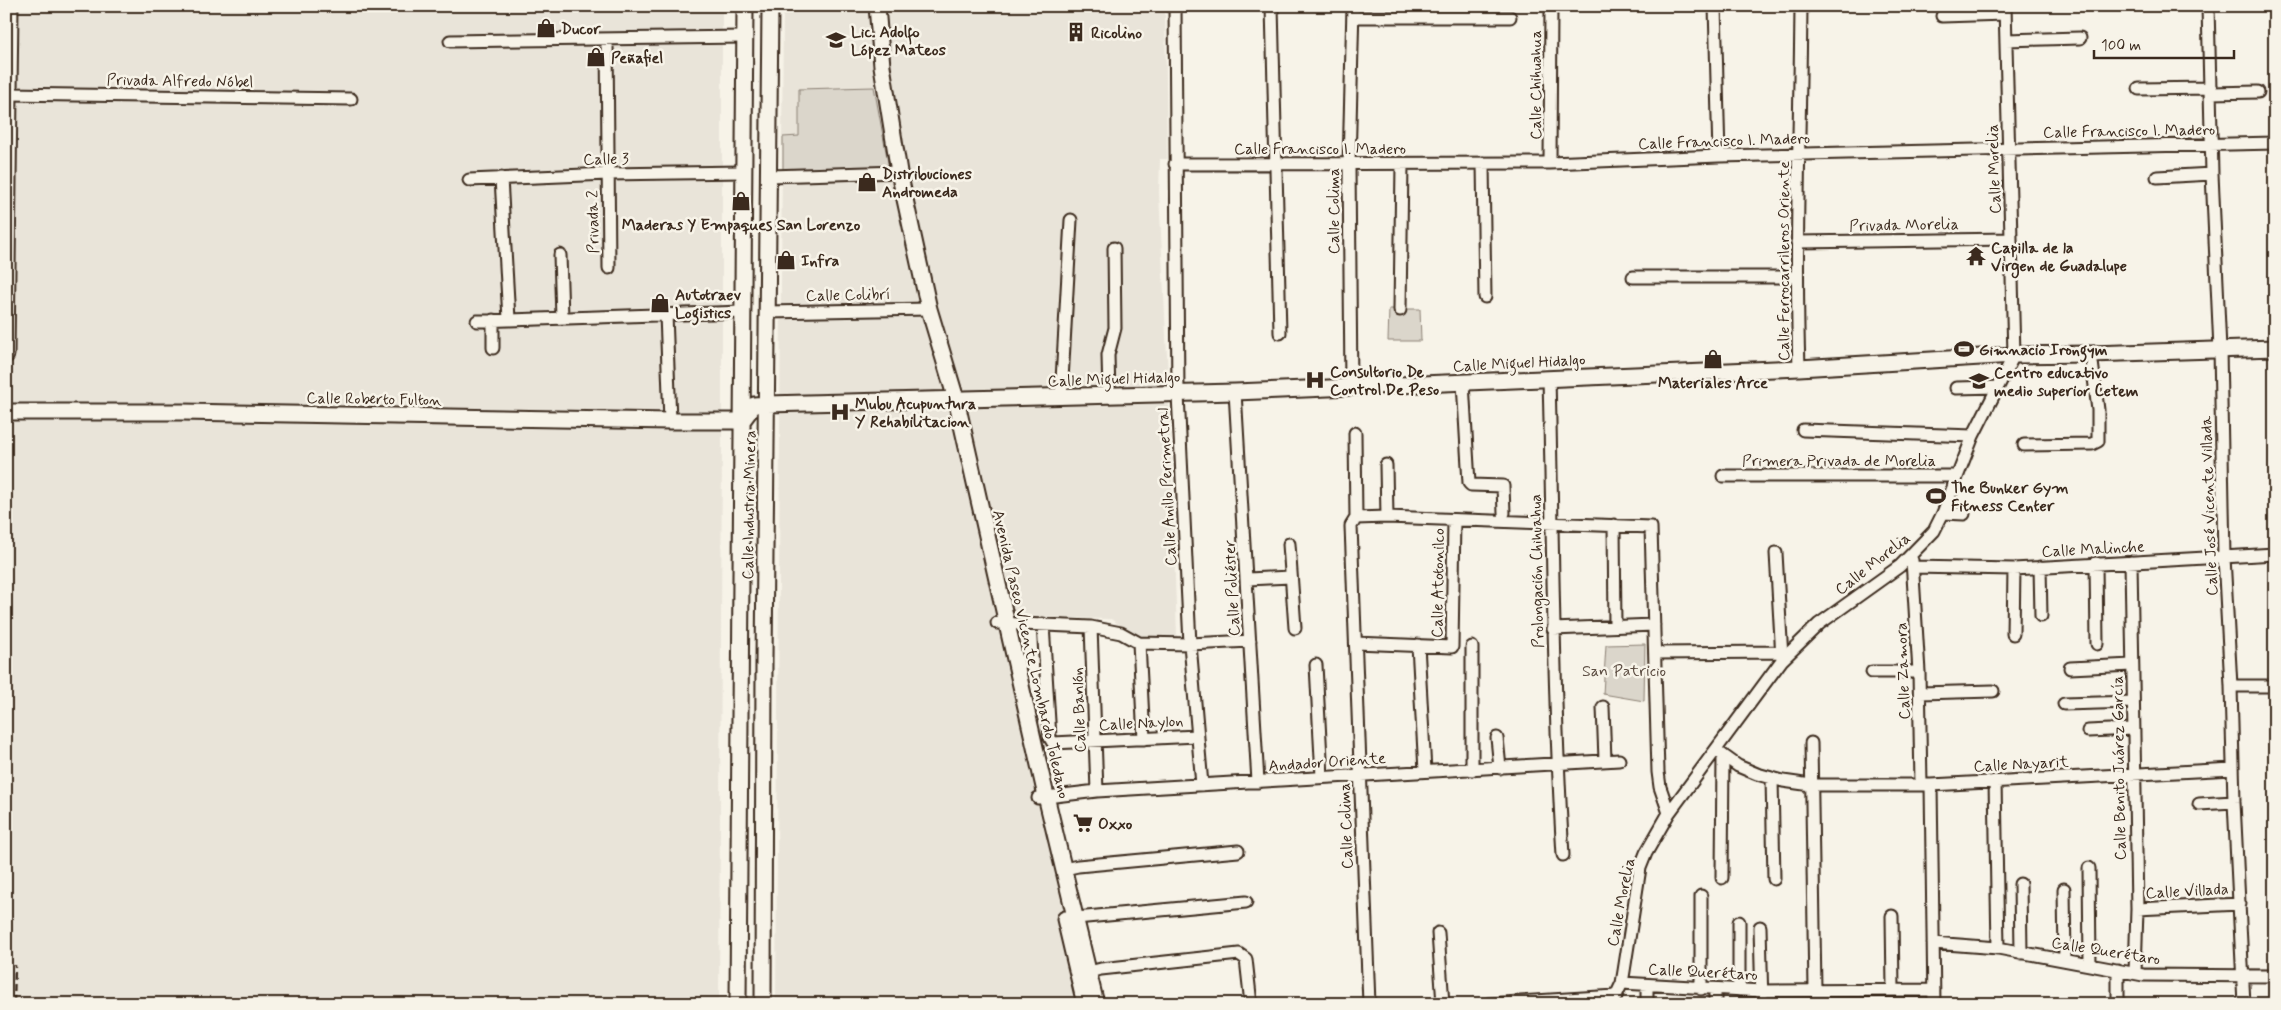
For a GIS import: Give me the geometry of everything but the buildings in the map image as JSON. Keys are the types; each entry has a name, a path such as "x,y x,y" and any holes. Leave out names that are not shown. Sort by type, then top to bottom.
{"main road":[{"path":"6,354 7,94 10,6"},
{"name":"Calle Industria Minera","path":"738,1004 745,94 744,6"},
{"name":"Calle Industria Minera","path":"763,1004 770,6"},
{"name":"Avenida Paseo Vicente Lombardo Toledano","path":"877,6 882,66 899,172 929,309 956,399 1001,623 1042,797 1085,1004"},
{"path":"745,94 769,94"},
{"name":"Calle Miguel Hidalgo","path":"742,421 754,405 767,404 1061,398 1235,392 1799,368 2014,355 2275,348"},
{"name":"Calle Roberto Fulton","path":"6,412 183,412 670,422 742,421"},
{"name":"Avenida Paseo Vicente Lombardo Toledano","path":"1042,797 1064,869 1096,1004"}],"street":[{"name":"Calle Anillo Perimetral","path":"1175,6 1178,394 1190,644 1202,785"},
{"path":"1272,6 1280,334"},
{"name":"Calle Chihuahua","path":"1550,163 1552,6"},
{"path":"1715,6 1719,156"},
{"name":"Calle Ferrocarrileros Oriente","path":"1799,368 1796,277 1800,154 1801,6"},
{"name":"Calle José Vicente Villada","path":"2208,6 2212,174 2220,349 2224,557 2232,686 2234,802 2244,1004"},
{"path":"1942,16 2005,10"},
{"name":"Calle Morelia","path":"1614,1000 1622,983 1640,868 1646,853 1669,813 1720,753 1782,656 1819,624 1912,562 1934,531 1943,513 1973,436 1996,387 2014,355 2005,10"},
{"path":"1354,12 1510,18"},
{"name":"Calle Colima","path":"1351,386 1349,165 1354,12"},
{"path":"450,40 744,37"},
{"path":"2006,40 2080,38"},
{"name":"Privada 2","path":"607,39 609,268"},
{"path":"2140,89 2258,92"},
{"name":"Privada Alfredo Nóbel","path":"7,94 351,99"},
{"name":"Calle Francisco I. Madero","path":"1175,164 1550,163 1719,156 2275,143"},
{"path":"1483,163 1485,297"},
{"path":"1400,310 1402,164"},
{"name":"Calle 3","path":"470,180 608,174 743,172"},
{"path":"770,176 899,172"},
{"path":"2157,177 2212,174"},
{"path":"501,178 509,319"},
{"path":"1061,398 1071,220"},
{"name":"Privada Morelia","path":"1797,242 2011,239"},
{"path":"1109,396 1108,355 1115,328 1114,248"},
{"path":"560,255 562,317"},
{"path":"1633,277 1796,277"},
{"name":"Calle Colibrí","path":"767,312 929,309"},
{"path":"477,321 743,312"},
{"path":"666,314 670,422"},
{"path":"493,320 493,348"},
{"path":"2024,445 2092,444 2098,441 2098,410 2091,354"},
{"name":"Prolongación Chihuahua","path":"1549,378 1554,629 1563,854"},
{"path":"1463,383 1469,483 1471,486 1503,486 1504,512"},
{"path":"1956,388 1996,387"},
{"name":"Calle Poliéster","path":"1235,392 1248,579 1258,782"},
{"path":"1803,430 1973,436"},
{"name":"Calle Colima","path":"1355,434 1354,522 1359,774 1369,1004"},
{"path":"1386,465 1387,516"},
{"name":"Primera Privada de Morelia","path":"1723,476 1956,476"},
{"path":"1943,513 1964,514"},
{"name":"Calle Atotonilco","path":"1354,522 1387,516 1650,527 1654,626"},
{"name":"Calle Atotonilco","path":"1418,646 1452,647 1454,520"},
{"path":"1614,525 1615,626"},
{"path":"1289,544 1295,628"},
{"path":"1655,653 1782,656 1776,553"},
{"name":"Calle Malinche","path":"1912,562 2014,569 2275,554"},
{"name":"Calle Zamora","path":"1912,562 1926,785 1934,1004"},
{"name":"Calle Benito Juárez García","path":"2131,562 2132,729 2135,773 2137,909 2135,973"},
{"path":"2096,563 2097,644"},
{"path":"2040,567 2041,616"},
{"path":"2013,634 2014,569"},
{"path":"1248,579 1291,576"},
{"path":"1001,623 1091,627 1122,633 1139,643 1190,644 1250,641"},
{"name":"Calle Naylon","path":"1043,624 1050,738 1056,744 1197,736"},
{"path":"1554,629 1654,626 1658,772 1660,787 1669,813"},
{"name":"Calle Banlón","path":"1091,627 1098,791"},
{"path":"1139,643 1144,738"},
{"path":"1356,643 1418,646 1424,771"},
{"path":"1472,647 1472,770"},
{"path":"1316,665 1322,777"},
{"path":"2070,668 2132,665"},
{"path":"1872,672 1919,672"},
{"path":"2232,686 2275,686"},
{"path":"1920,692 1994,691"},
{"path":"2064,704 2132,702"},
{"path":"1603,708 1605,760"},
{"path":"2088,731 2132,729"},
{"path":"1497,738 1500,768"},
{"path":"1811,743 1815,989"},
{"path":"1720,753 1722,878"},
{"name":"Calle Nayarit","path":"1720,753 1738,766 1772,778 1811,785 1926,785 2233,769"},
{"name":"Andador Oriente","path":"1042,797 1098,791 1359,774 1472,770 1619,760"},
{"path":"1772,778 1774,879"},
{"path":"1995,781 1998,948"},
{"path":"2198,804 2234,802"},
{"path":"1064,869 1078,866 1238,851"},
{"path":"2089,868 2090,964"},
{"path":"2020,884 2021,952"},
{"path":"2064,889 2065,960"},
{"path":"1701,896 1701,989"},
{"path":"1076,918 1246,902"},
{"name":"Calle Villada","path":"2137,909 2240,904"},
{"path":"1892,916 1893,989"},
{"path":"1739,922 1739,990"},
{"path":"1760,927 1762,1004"},
{"path":"1438,933 1443,1004"},
{"name":"Calle Querétaro","path":"1933,943 1998,948 2154,975 2275,976"},
{"path":"1089,972 1101,969 1239,954 1246,959 1251,1004"},
{"path":"2118,970 2118,1004"},
{"name":"Calle Querétaro","path":"1622,983 1762,991 1815,989 1934,990"},
{"path":"1647,985 1647,1004"},
{"path":"1715,989 1715,1004"},
{"path":"1488,1004 1614,1000"}],"shaded area":[{"path":"6,6 722,6 719,1004 11,1004 12,904 6,903"},
{"path":"783,6 1165,6 1167,159 1160,159 1159,193 1169,397 1177,637 1135,636 1111,619 1011,617 1081,1004 776,1004"}],"green space":[{"path":"874,87 889,168 783,174 783,137 799,136 799,89"},
{"path":"1389,309 1420,309 1421,341 1388,341"},
{"name":"San Patricio","path":"1645,644 1644,701 1603,694 1606,645"}],"railway":[{"path":"14,1004 15,965"}],"place":[{"name":"Ducor","path":"546,28"},
{"name":"Ricolino","path":"1076,32"},
{"name":"Lic. Adolfo López Mateos","path":"836,40"},
{"name":"Peñafiel","path":"596,57"},
{"name":"Distribuciones Andromeda","path":"867,182"},
{"name":"Maderas Y Empaques San Lorenzo","path":"741,201"},
{"name":"Capilla de la Virgen de Guadalupe","path":"1976,256"},
{"name":"Infra","path":"786,260"},
{"name":"Autotraev Logistics","path":"660,303"},
{"name":"Gimnacio Irongym","path":"1964,349"},
{"name":"Materiales Arce","path":"1713,359"},
{"name":"Consultorio De Control De Peso","path":"1315,380"},
{"name":"Centro educativo medio superior Cetem","path":"1979,381"},
{"name":"Mubu Acupuntura Y Rehabilitacion","path":"840,412"},
{"name":"The Bunker Gym Fitness Center","path":"1936,496"},
{"name":"Oxxo","path":"1083,823"}]}
